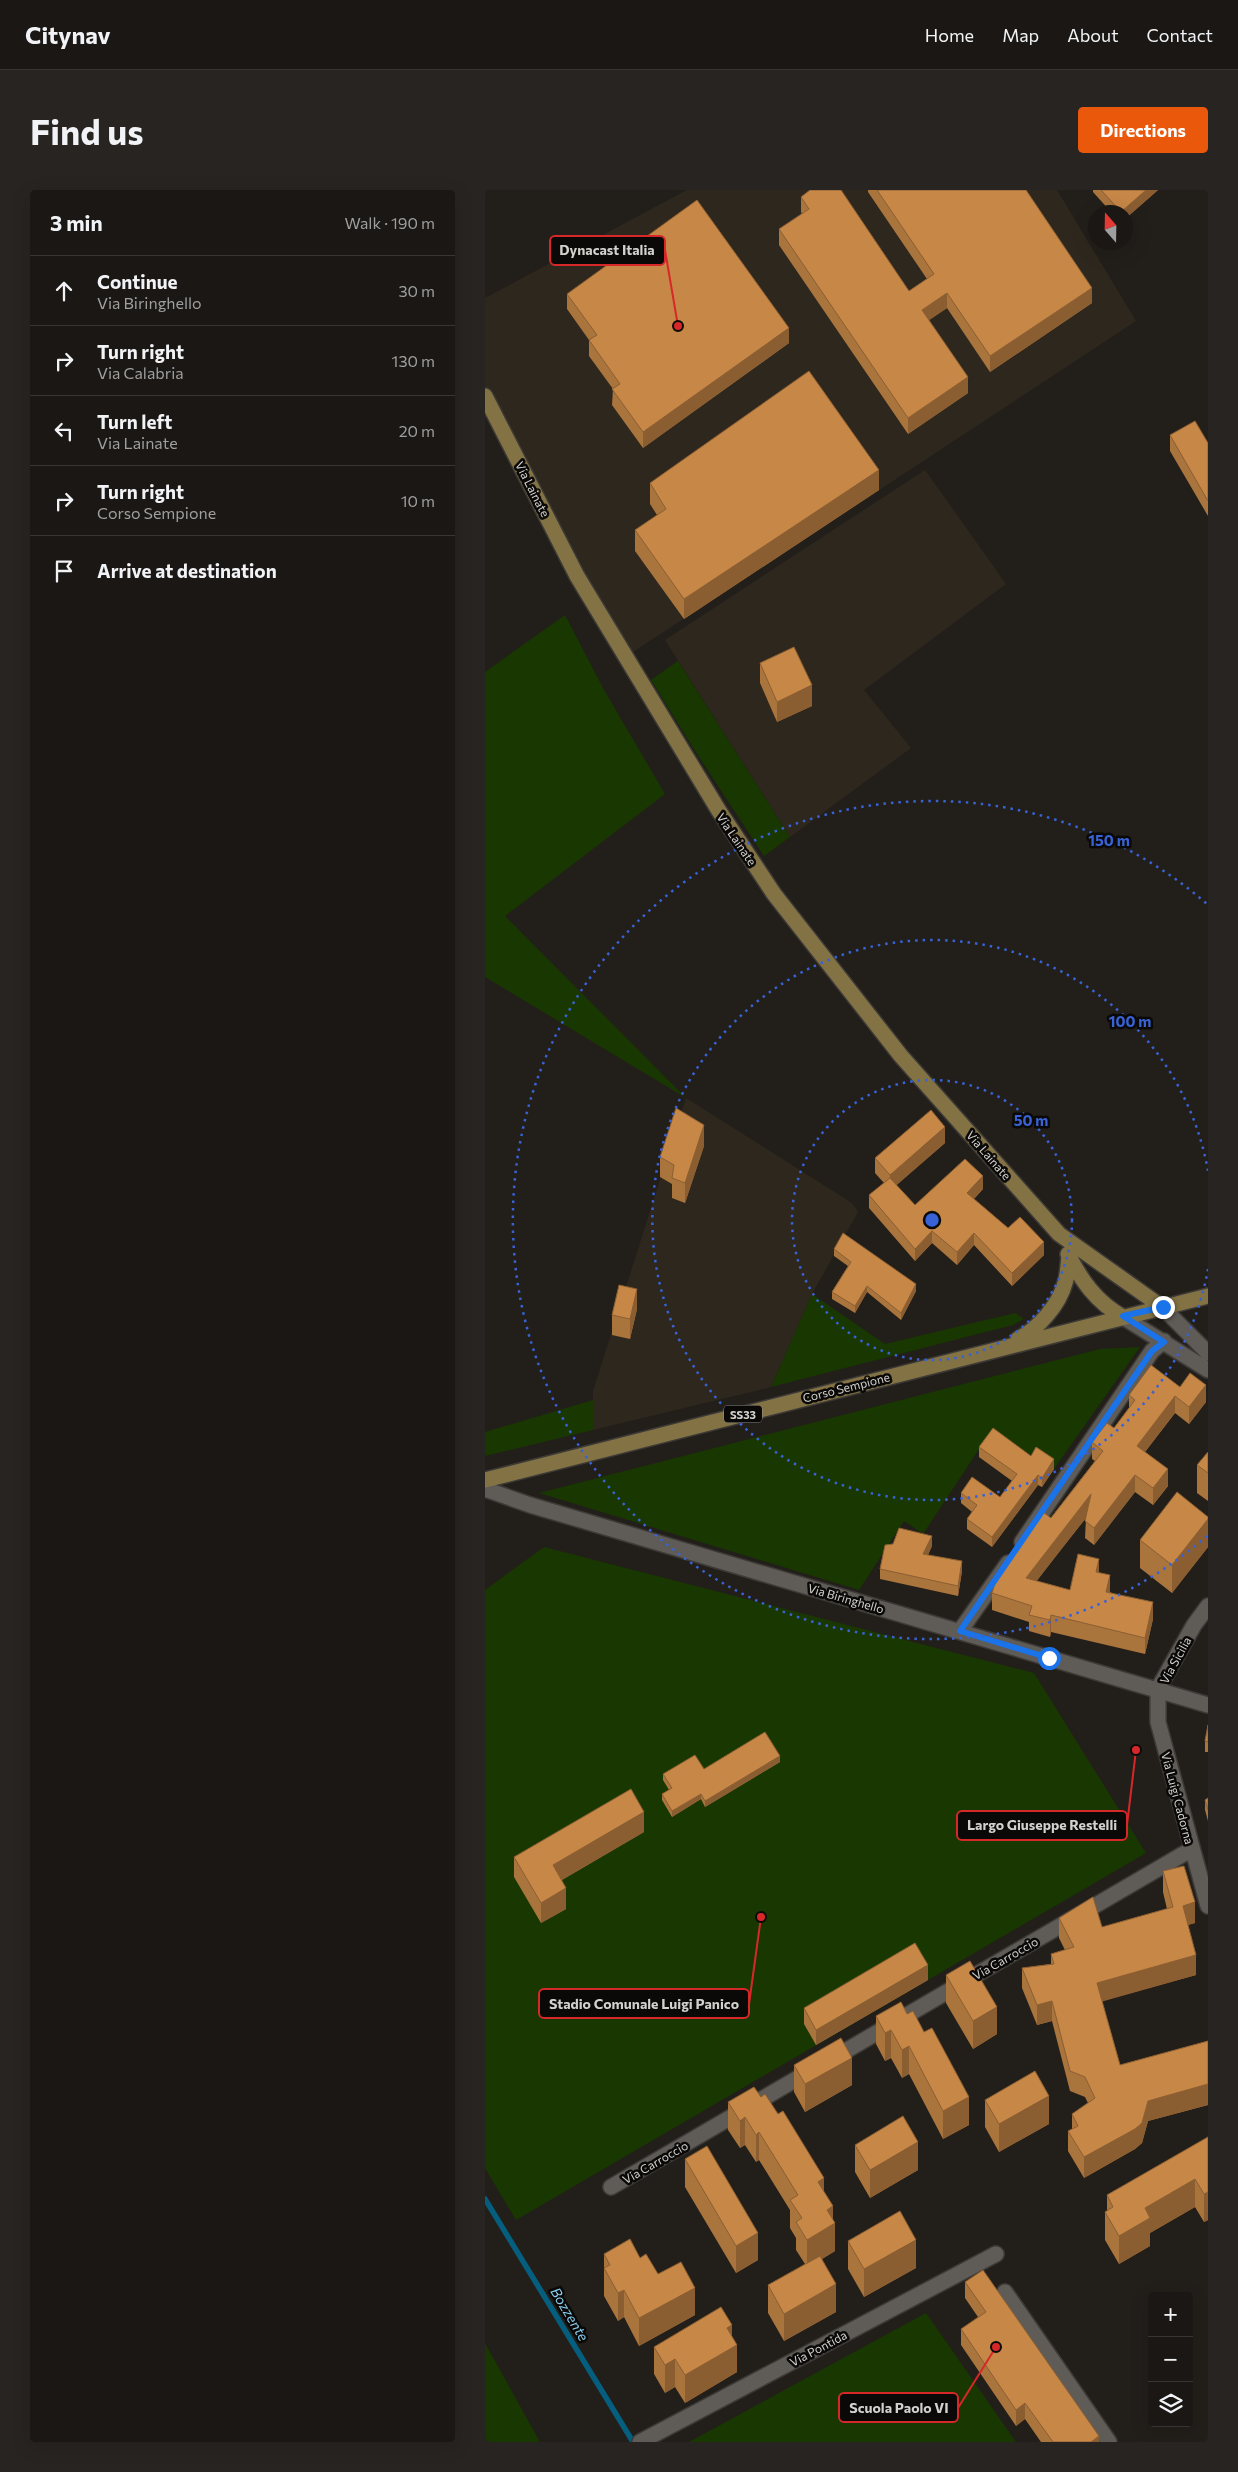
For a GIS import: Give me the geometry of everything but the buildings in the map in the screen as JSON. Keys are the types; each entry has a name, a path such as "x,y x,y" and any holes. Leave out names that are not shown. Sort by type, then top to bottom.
{"main road":[{"name":"Via Lainate","path":"485,396 592,601 719,811 775,894 901,1056 1059,1234 1163,1307"},
{"name":"Via Lainate","path":"1059,1234 1081,1279 1109,1309 1123,1316"},
{"path":"1001,1348 1029,1333 1050,1310 1065,1284 1069,1255"},
{"name":"Corso Sempione","path":"485,1480 1123,1316 1208,1296"}],"street":[{"name":"Via Lainate","path":"1163,1307 1208,1353"},
{"name":"Via Lainate","path":"1123,1316 1208,1370"},
{"path":"960,1631 1152,1351 1164,1342"},
{"name":"Via Biringhello","path":"485,1489 530,1506 1208,1705"},
{"name":"Via Sicilia","path":"1158,1689 1208,1606"},
{"name":"Via Luigi Cadorna","path":"1158,1689 1158,1722 1208,1906"},
{"name":"Via Carroccio","path":"611,2187 1192,1849"},
{"name":"Via Pontida","path":"640,2442 996,2254"},
{"path":"1005,2292 1109,2442"}],"shaded area":[{"path":"687,190 1057,190 1088,241 1088,250 1093,250 1136,321 630,654 580,572 485,388 485,298"},
{"path":"925,470 1006,584 864,690 911,748 790,837 665,640"},
{"path":"686,1098 852,1203 858,1212 812,1294 771,1387 593,1430 593,1391"}],"green space":[{"path":"565,615 604,690 665,794 505,916 686,1098 485,977 485,672"},
{"path":"678,661 790,837 764,856 651,680"},
{"path":"812,1294 885,1344 1015,1313 1024,1319 1013,1325 771,1387"},
{"path":"1140,1347 1054,1469 991,1431 923,1534 904,1521 859,1590 539,1493 1100,1349"},
{"path":"593,1400 593,1430 485,1456 485,1432"},
{"path":"544,1547 1034,1673 1146,1853 516,2220 485,2168 485,1590"},
{"path":"926,2313 1016,2442 689,2442"},
{"path":"485,2343 540,2442 485,2442"}],"waterway":[{"name":"Bozzente","path":"485,2199 633,2442"}],"place":[{"name":"Dynacast Italia","path":"678,326"},
{"name":"Largo Giuseppe Restelli","path":"1136,1750"},
{"name":"Stadio Comunale Luigi Panico","path":"761,1917"},
{"name":"Scuola Paolo VI","path":"996,2347"}],"route":[{"path":"1049,1658 960,1631 1152,1351 1164,1342 1123,1316 1163,1307"}]}
